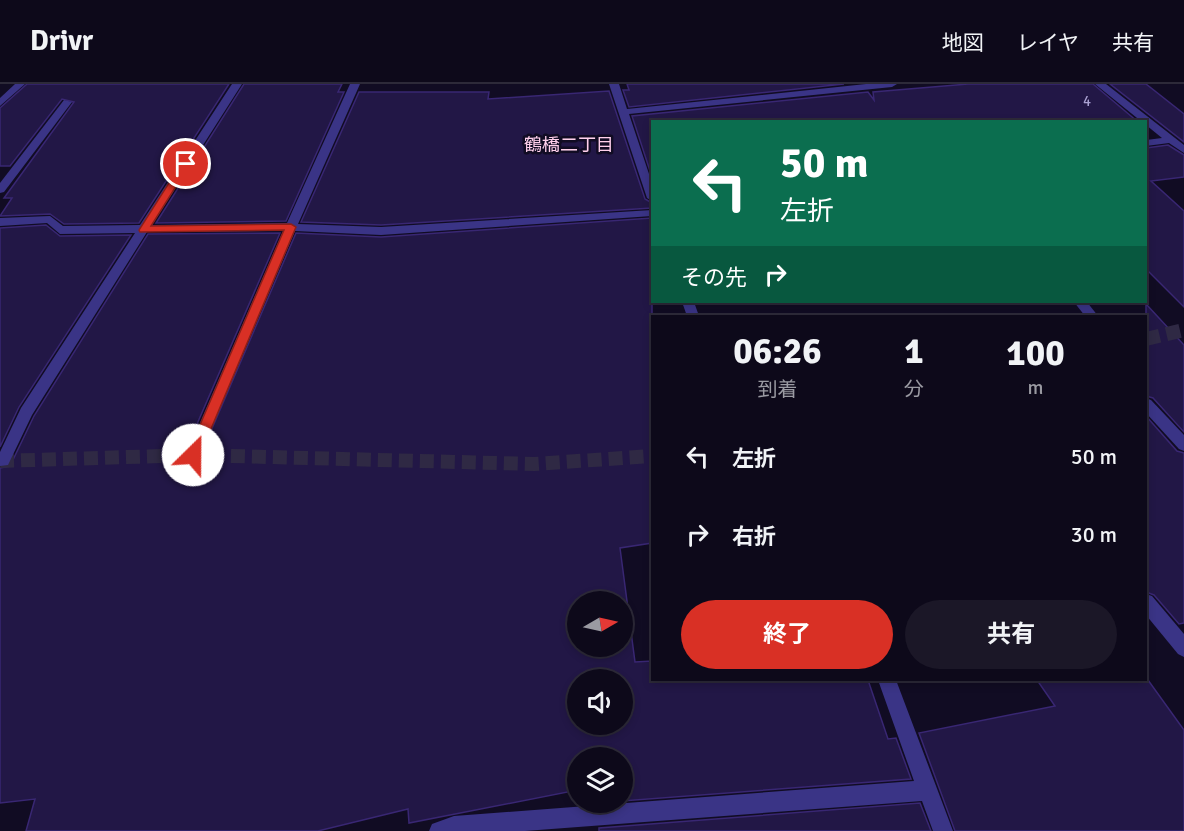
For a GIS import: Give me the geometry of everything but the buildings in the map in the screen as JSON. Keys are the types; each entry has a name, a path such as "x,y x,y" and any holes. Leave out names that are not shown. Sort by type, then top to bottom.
{"street":[{"path":"0,103 20,84"},
{"path":"3,461 26,412 237,84"},
{"path":"193,455 355,84"},
{"path":"614,84 622,112 650,182"},
{"path":"622,112 892,84"},
{"path":"1100,84 1145,120"},
{"path":"0,190 67,102"},
{"path":"1147,122 1184,150"},
{"path":"1147,143 1170,140"},
{"path":"0,222 50,219 60,230 291,227 381,231 651,213"},
{"path":"1081,303 1091,315"},
{"path":"1147,405 1184,445"},
{"path":"1147,603 1184,648"},
{"path":"887,681 943,831"},
{"path":"439,831 454,826 928,790"}],"tunnel":[{"path":"1147,339 1184,330"},
{"path":"0,461 193,455 534,464 651,456"}],"district":[{"name":"鶴橋二丁目","path":"569,145"}],"route":[{"path":"186,164 144,230 291,227 193,455"}]}
